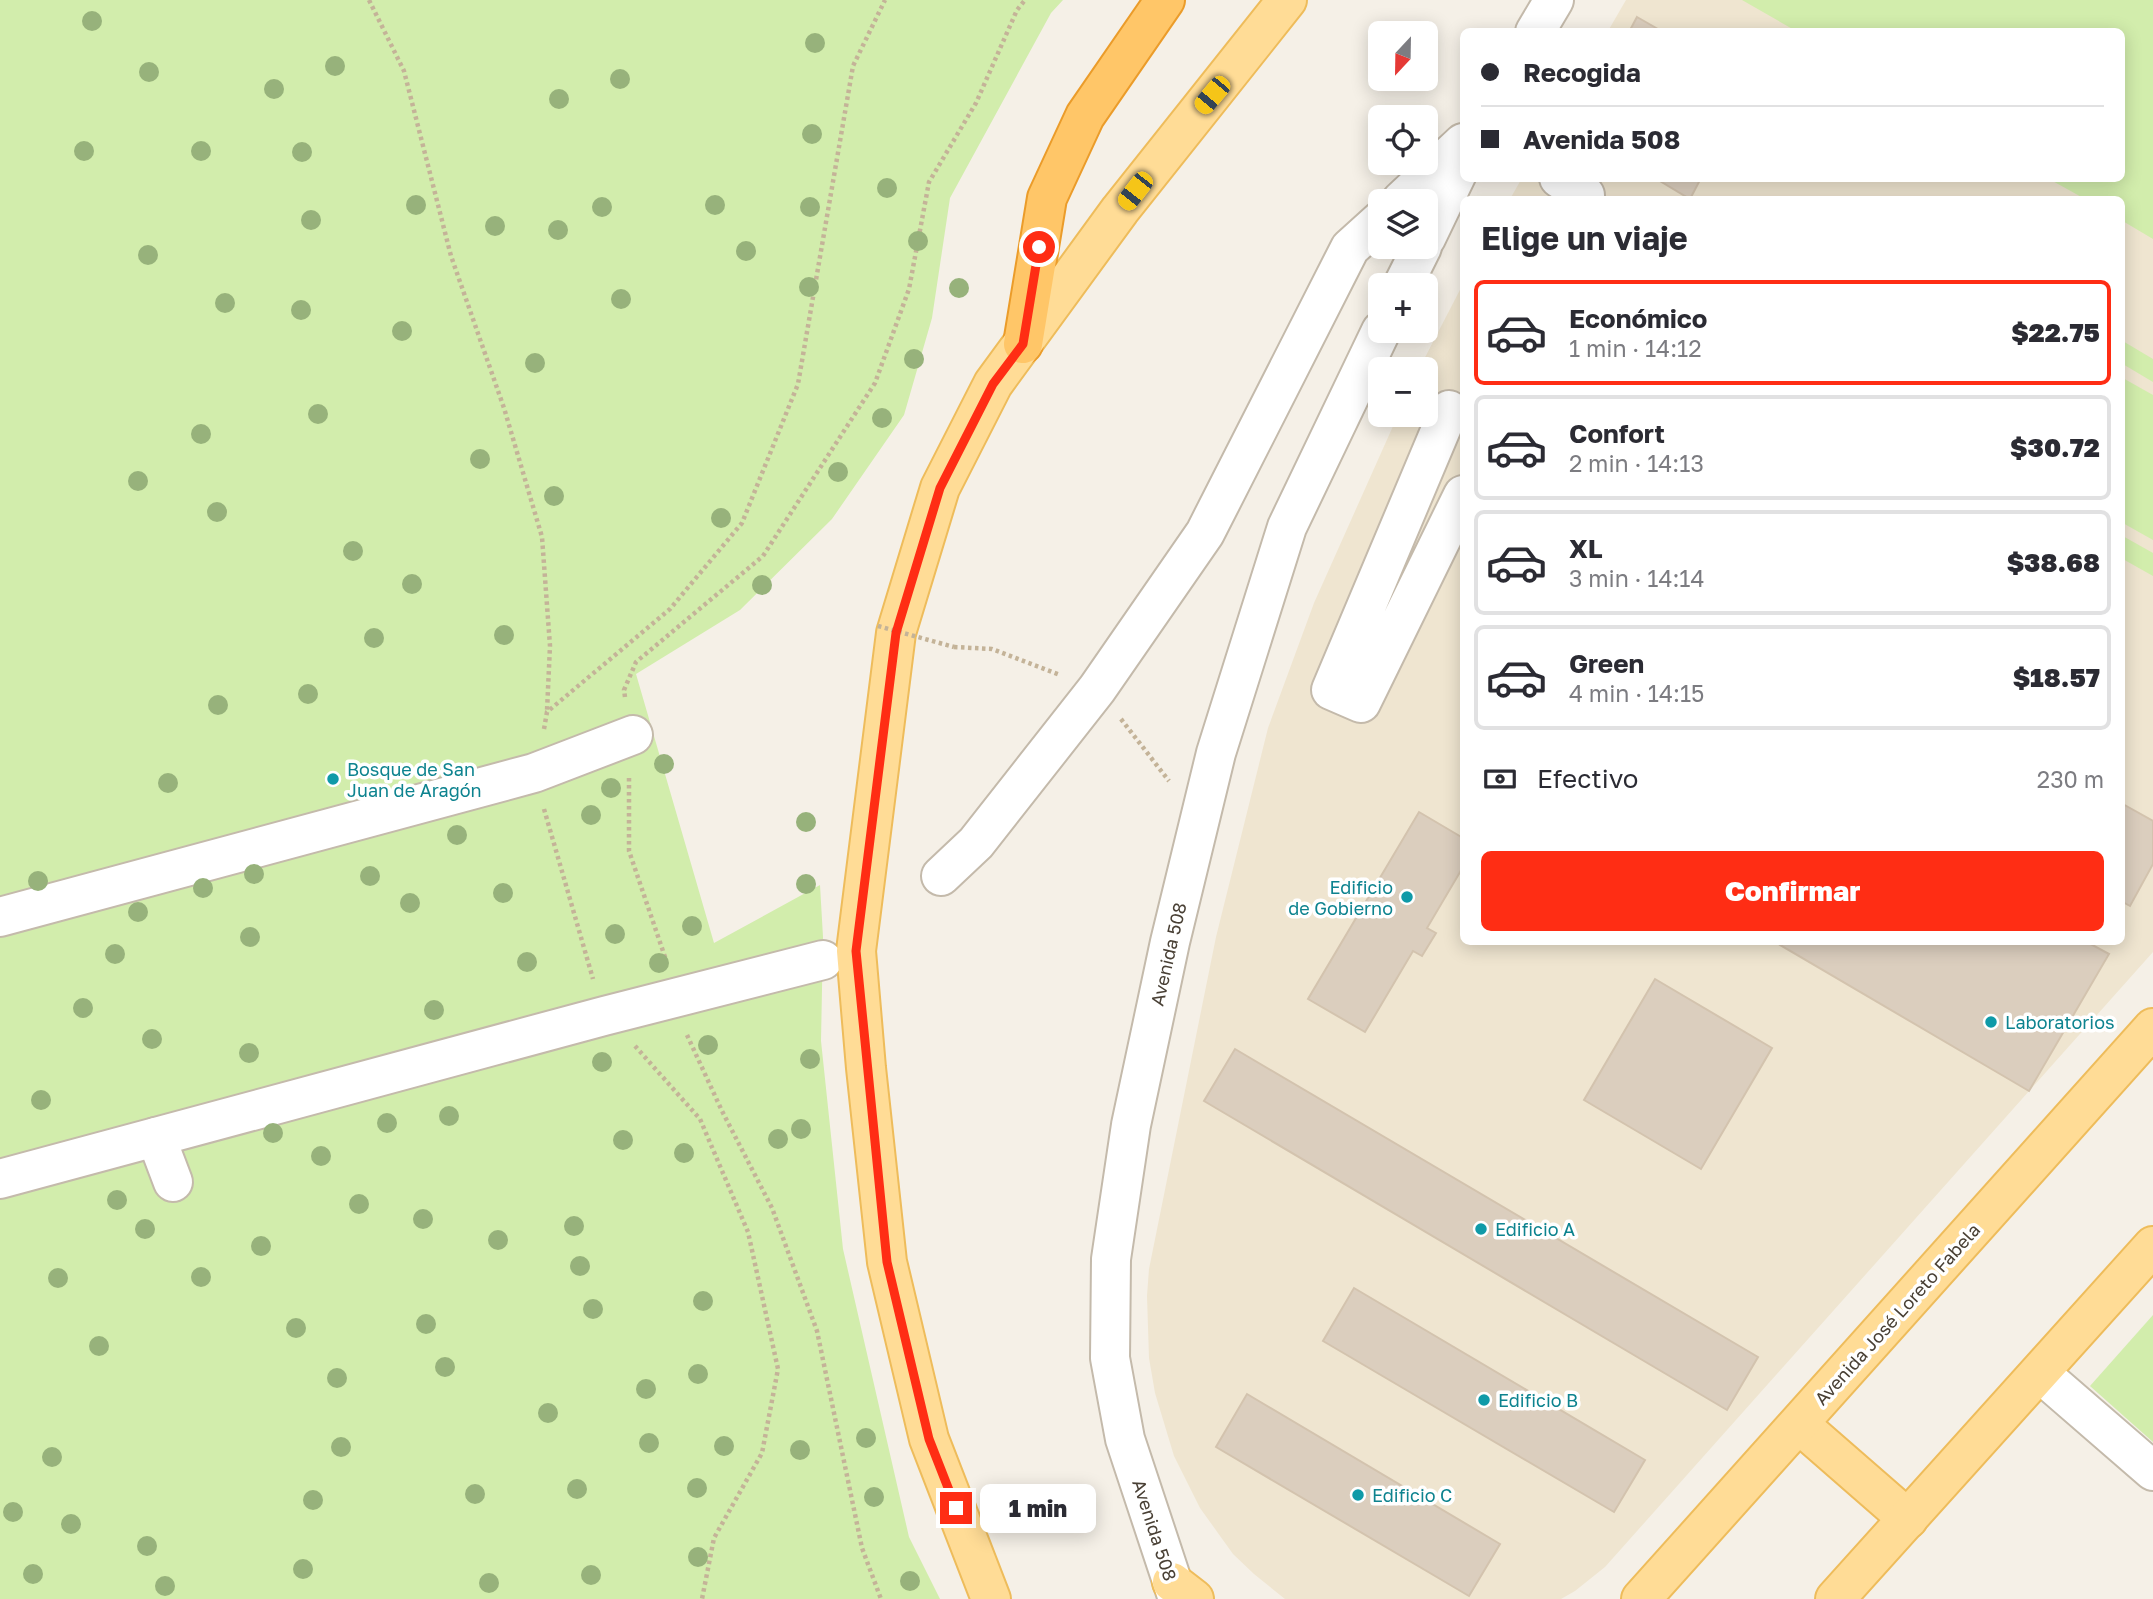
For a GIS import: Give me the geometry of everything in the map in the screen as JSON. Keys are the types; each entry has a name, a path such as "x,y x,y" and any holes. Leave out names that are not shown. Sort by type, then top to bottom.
{"highway":[{"path":"1023,344 1047,198 1084,116 1165,0"}],"main road":[{"path":"991,1599 929,1439 887,1262 838,956 896,633 940,488 993,384 1120,210 1287,0"},
{"name":"Avenida José Loreto Fabela","path":"1641,1599 2153,1028"},
{"path":"1835,1599 2152,1248"},
{"path":"1798,1424 1908,1519"}],"street":[{"path":"1537,28 1554,0"},
{"path":"1414,189 1460,146"},
{"path":"1438,213 1460,167"},
{"path":"1565,182 1585,196"},
{"path":"941,876 976,843 1097,688 1205,533 1350,248 1368,232"},
{"name":"Avenida 508","path":"1181,1593 1125,1439 1110,1358 1111,1259 1131,1125 1170,942 1216,752 1287,527 1368,385"},
{"path":"1446,408 1331,690 1361,703 1460,501"},
{"path":"0,917 534,773 633,735"},
{"path":"0,1179 604,1016 838,956"},
{"path":"156,1137 173,1182"},
{"path":"2040,1373 2153,1471"}],"path":[{"path":"369,0 404,71 451,256 504,408 542,537 550,646 547,712 534,773 604,1016 700,1119 748,1233 778,1369 762,1453 714,1538 702,1599"},
{"path":"547,712 670,609 742,523 798,384 853,66 885,0"},
{"path":"881,1599 862,1548 817,1331 772,1208 722,1111 684,1028 678,998 629,851 629,767 633,735 624,690 636,662 763,556 875,383 909,289 929,182 976,103 1017,10 1025,0"},
{"path":"878,626 954,647 992,649"}],"shaded area":[{"path":"1626,0 2153,0 2153,952 1605,1567 1575,1591 1561,1599 1285,1599 1233,1554 1200,1508 1174,1456 1155,1393 1149,1358 1149,1269 1216,937 1268,728 1314,603 1393,427 1438,427 1438,357 1425,357 1432,343 1438,343 1438,332 1460,290 1460,945 2125,945 2125,196 1512,196 1520,182 2125,182 2125,28 1610,28"}],"green space":[{"name":"Bosque de San Juan de Aragón","path":"0,0 1063,0 1051,13 950,198 932,318 904,415 832,519 740,610 636,674 714,943 820,885 823,937 821,1041 843,1249 909,1537 940,1599 0,1599"},
{"path":"1742,0 2153,0 2153,239 2125,222 2125,196 2080,196 2054,182 2125,182 2125,28 1791,28"},
{"path":"2125,342 2153,359 2153,382 2125,365"},
{"path":"2125,379 2153,395 2153,540 2125,524"},
{"path":"2125,537 2153,553 2153,576 2125,560"},
{"path":"2153,1315 2153,1442 2090,1386"}],"building":[{"path":"1637,17 1656,28 1631,28"},
{"path":"1662,182 1699,182 1692,196 1685,196"},
{"path":"2125,805 2153,821 2153,864 2130,906 2125,903"},
{"name":"Edificio de Gobierno","path":"1419,812 1460,836 1460,872 1427,928 1436,933 1422,956 1413,951 1365,1032 1308,999"},
{"name":"Laboratorios","path":"1780,945 2092,945 2109,954 2029,1091"},
{"path":"1655,979 1772,1048 1701,1169 1584,1100"},
{"name":"Edificio A","path":"1235,1049 1758,1357 1727,1410 1204,1101"},
{"name":"Edificio B","path":"1354,1288 1645,1460 1614,1512 1323,1341"},
{"name":"Edificio C","path":"1247,1394 1500,1544 1469,1596 1216,1447"}],"place":[{"name":"Bosque de San Juan de Aragón","path":"333,779"},
{"name":"Edificio de Gobierno","path":"1407,897"},
{"name":"Laboratorios","path":"1991,1022"},
{"name":"Edificio A","path":"1481,1229"},
{"name":"Edificio B","path":"1484,1400"},
{"name":"Edificio C","path":"1358,1495"}],"route":[{"path":"956,1508 929,1439 887,1262 856,951 896,633 940,488 993,384 1023,344 1039,247"}]}
